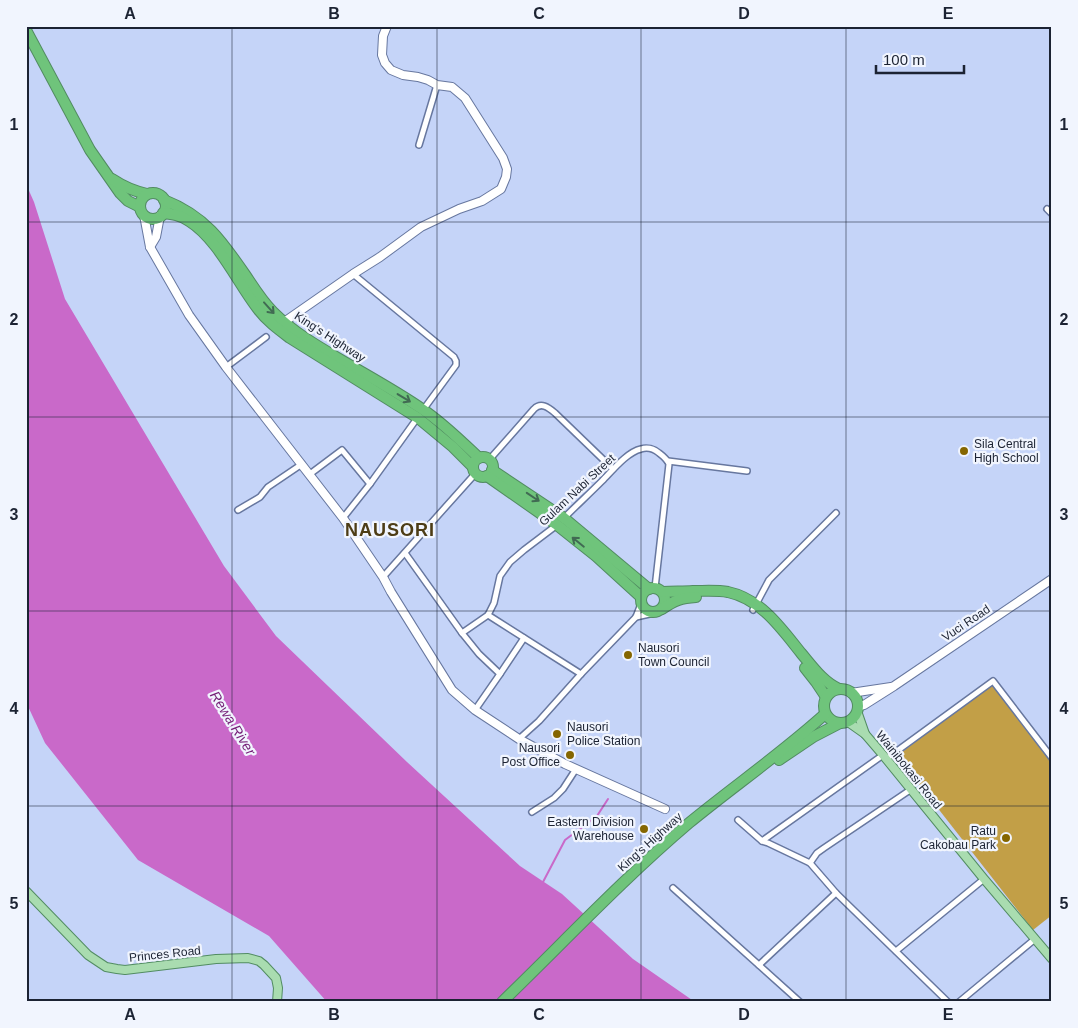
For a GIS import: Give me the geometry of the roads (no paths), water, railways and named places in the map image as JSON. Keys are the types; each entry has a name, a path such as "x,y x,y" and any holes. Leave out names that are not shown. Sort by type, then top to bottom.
{"highway":[{"path":"26,30 90,150 107,176 120,193 148,218 162,215 166,207 160,195 135,192 107,176"},
{"path":"142,211 142,200 147,194"},
{"name":"King's Highway","path":"164,200 182,208 207,225 227,249 266,305 284,322 420,414 448,442 656,590"},
{"name":"King's Highway","path":"162,215 177,215 189,221 206,235 259,310 277,328 290,338 420,414"},
{"name":"King's Highway","path":"561,522 641,600"},
{"path":"656,590 666,601 658,611"},
{"path":"826,697 773,628 764,618 754,608 744,598 724,592 656,590 643,593 641,600 646,611 658,611 674,601 696,597 728,599 736,602 754,608 766,612 830,685 852,693 856,699 858,709 854,717 844,723 834,722 829,719 825,714 824,706 826,697 840,689"},
{"name":"King's Highway","path":"502,1002 689,824 807,731 825,714"},
{"name":"King's Highway","path":"512,1002 615,896 686,835 760,774 812,737 844,723"}],"main road":[{"name":"Wainibokasi Road","path":"858,709 865,734"},
{"name":"Wainibokasi Road","path":"844,723 865,734 1052,959"},
{"name":"Princes Road","path":"26,891 88,955 106,966 125,970 216,959 248,958 259,961 276,978 278,988 277,1002"}],"street":[{"path":"284,322 421,227 482,201 501,189 504,184 507,169 503,158 465,98 452,87 437,85 423,78 403,75 391,70 385,63 382,55 383,36 387,26"},
{"path":"419,145 437,85"},
{"path":"1047,209 1052,214"},
{"path":"142,211 150,247 189,315 226,367 343,518 383,577 452,690 475,710 519,739 576,768 665,808"},
{"path":"150,247 156,237 162,215"},
{"path":"343,518 370,484 456,365 454,357 353,274"},
{"path":"226,367 266,337"},
{"path":"383,577 537,406 547,407 555,412 614,469"},
{"name":"Gulam Nabi Street","path":"488,615 494,602 500,576 510,562 561,522 622,461 634,451 649,448 661,454 668,461"},
{"path":"310,474 342,450 370,484"},
{"path":"656,590 668,461 746,471"},
{"path":"238,510 260,497 268,487 302,464"},
{"path":"754,608 769,580 836,513"},
{"path":"405,553 462,633 479,654 500,674"},
{"name":"Vuci Road","path":"858,709 1052,579"},
{"path":"519,739 540,720 636,617 641,600"},
{"path":"636,617 658,611"},
{"path":"462,633 488,615 581,674"},
{"path":"475,710 524,638"},
{"path":"762,842 993,682 1052,758"},
{"name":"Vuci Road","path":"852,693 894,686"},
{"path":"532,812 554,798 563,789 576,768"},
{"path":"810,863 817,853 910,790"},
{"path":"738,820 762,842 810,863 836,893 948,1002"},
{"path":"896,951 984,879"},
{"path":"673,888 800,1002"},
{"path":"759,965 836,893"},
{"path":"959,1002 1035,939"}],"water":[{"name":"Rewa River","path":"26,184 34,202 65,299 224,566 276,636 407,762 520,866 562,894 633,959 695,1002 327,1002 269,936 138,860 45,743 26,702"}],"waterway":[{"path":"543,882 565,840 597,816 608,799"}],"place":[{"name":"Sila Central High School","path":"964,451"},
{"name":"Nausori Town Council","path":"628,655"},
{"name":"Nausori Police Station","path":"557,734"},
{"name":"Nausori Post Office","path":"570,755"},
{"name":"Eastern Division Warehouse","path":"644,829"},
{"name":"Ratu Cakobau Park","path":"1006,838"}],"district":[{"name":"NAUSORI","path":"390,530"}]}
